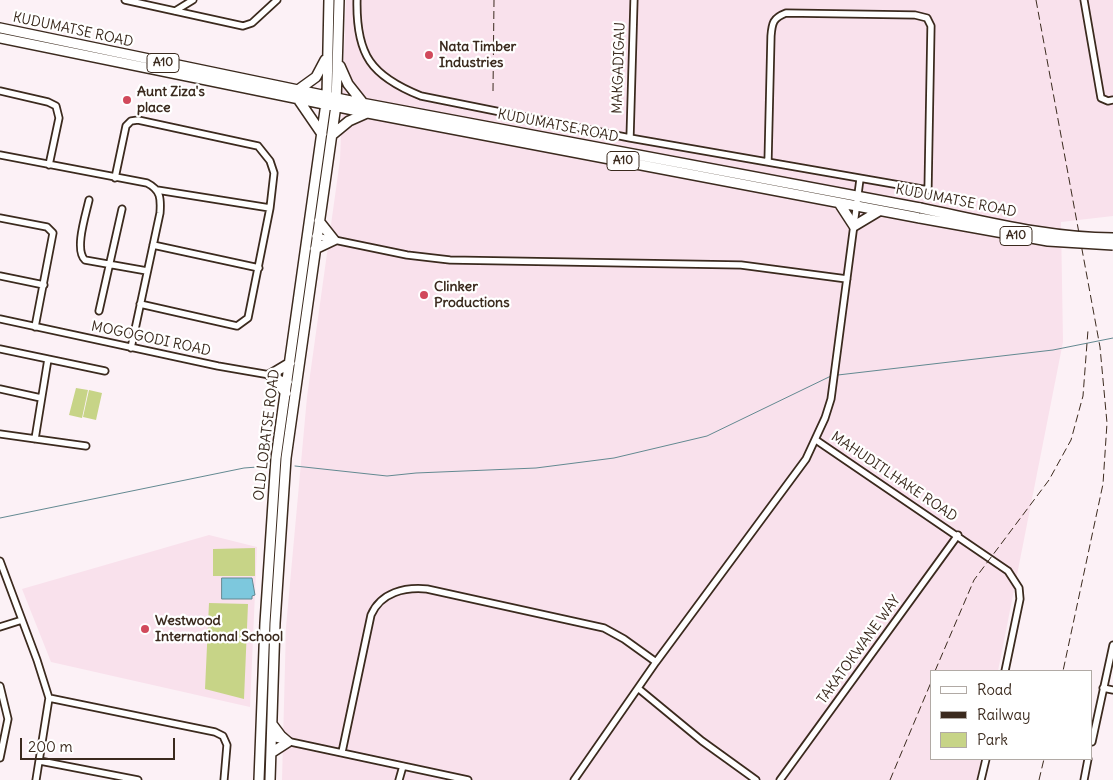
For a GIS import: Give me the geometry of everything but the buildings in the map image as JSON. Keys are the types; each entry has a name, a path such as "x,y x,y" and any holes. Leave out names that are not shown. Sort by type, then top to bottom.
{"main road":[{"path":"292,382 315,249 313,236 319,221 332,135 328,54 329,0"},
{"path":"331,101 338,61 339,0"},
{"name":"KUDUMATSE ROAD","path":"0,28 331,101 368,113 879,211 920,213 1048,234 1083,238 1113,238"},
{"name":"KUDUMATSE ROAD","path":"0,38 298,94"},
{"path":"322,134 298,94 316,77 328,54"},
{"path":"338,61 348,84 363,103"},
{"name":"KUDUMATSE ROAD","path":"331,101 363,103 858,195 920,213 1048,242 1113,245"},
{"name":"OLD LOBATSE ROAD","path":"270,780 281,518 292,382 290,363 313,236 322,134 331,101"},
{"path":"332,135 349,121 368,113"},
{"path":"839,203 854,226 879,211"},
{"path":"315,249 334,240 319,221"},
{"path":"286,393 270,375 290,363"},
{"name":"OLD LOBATSE ROAD","path":"259,780 276,458 286,393 292,382"},
{"path":"261,744 272,738 262,723"},
{"path":"271,753 288,742 272,724"}],"street":[{"path":"125,0 243,26 252,23 277,0"},
{"path":"175,11 193,0"},
{"path":"357,0 357,20 367,58 380,74 395,86 421,96 630,138 928,190 931,26 927,18 915,15 786,13 776,17 772,23 771,36 768,162"},
{"name":"MAKGADIGAU","path":"630,138 634,0"},
{"path":"1084,0 1101,98 1108,101 1113,100"},
{"path":"0,91 48,102 56,106 59,118 49,165"},
{"path":"115,178 126,126 131,121 138,120 258,146 264,151 273,168 270,208 248,318 237,326 140,304"},
{"path":"0,155 147,184 157,190 270,208"},
{"path":"574,780 656,662 806,460 816,440 825,418 834,378 860,179"},
{"path":"131,348 160,213 160,197 157,190"},
{"path":"89,200 80,253 85,260 147,271"},
{"path":"99,311 122,209"},
{"path":"0,218 51,229 54,238 35,327"},
{"path":"313,236 407,255 450,260 740,264 847,279"},
{"path":"153,245 259,268"},
{"path":"0,276 44,285"},
{"name":"MOGOGODI ROAD","path":"0,319 131,348 270,375 292,382"},
{"path":"0,349 105,371"},
{"path":"35,439 48,359"},
{"path":"0,389 41,398"},
{"path":"0,434 86,446"},
{"name":"MAHUDITLHAKE ROAD","path":"816,440 1008,571 1018,588 1018,611 1005,670"},
{"name":"TAKATOKWANE WAY","path":"780,780 958,536"},
{"path":"0,561 49,698 36,780"},
{"path":"342,752 371,615 380,604 399,590 412,588 427,589 604,628 624,639 656,662"},
{"path":"0,627 22,620"},
{"path":"1093,737 1113,645"},
{"path":"0,687 8,719 0,758"},
{"path":"1103,688 1113,690"},
{"path":"639,689 702,740 756,780"},
{"path":"49,698 214,732 223,736 226,745 224,780"},
{"path":"272,738 468,780"},
{"path":"981,780 986,760"},
{"path":"1084,780 1088,760"},
{"path":"40,761 138,780"},
{"path":"399,780 402,766"}],"shaded area":[{"path":"346,0 1113,0 1113,216 1061,222 1063,342 998,670 930,670 930,760 981,760 977,780 282,780 286,627 307,397 340,160"},
{"name":"Westwood International School","path":"209,535 257,547 250,707 51,662 22,589"}],"green space":[{"path":"76,388 88,390 82,418 69,415"},
{"path":"89,390 102,393 96,420 83,417"},
{"path":"255,548 255,576 213,576 213,549"},
{"path":"209,603 248,604 244,699 205,689"}],"water":[{"path":"222,578 252,578 255,595 252,596 252,599 222,599"}],"waterway":[{"path":"838,375 1053,350 1113,338"},
{"path":"295,466 387,476 536,468 614,458 707,436 831,376"},
{"path":"0,518 244,468 271,466"}],"railway":[{"path":"493,91 494,0"},
{"path":"1036,0 1100,347 1107,423 1103,484 1063,670"},
{"path":"935,670 974,580 1049,480 1071,440 1083,396 1088,330"},
{"path":"890,780 930,685"},
{"path":"1039,780 1044,760"}],"place":[{"name":"Nata Timber Industries","path":"429,55"},
{"name":"Aunt Ziza's place","path":"127,100"},
{"name":"Clinker Productions","path":"424,295"},
{"name":"Westwood International School","path":"145,629"}]}
